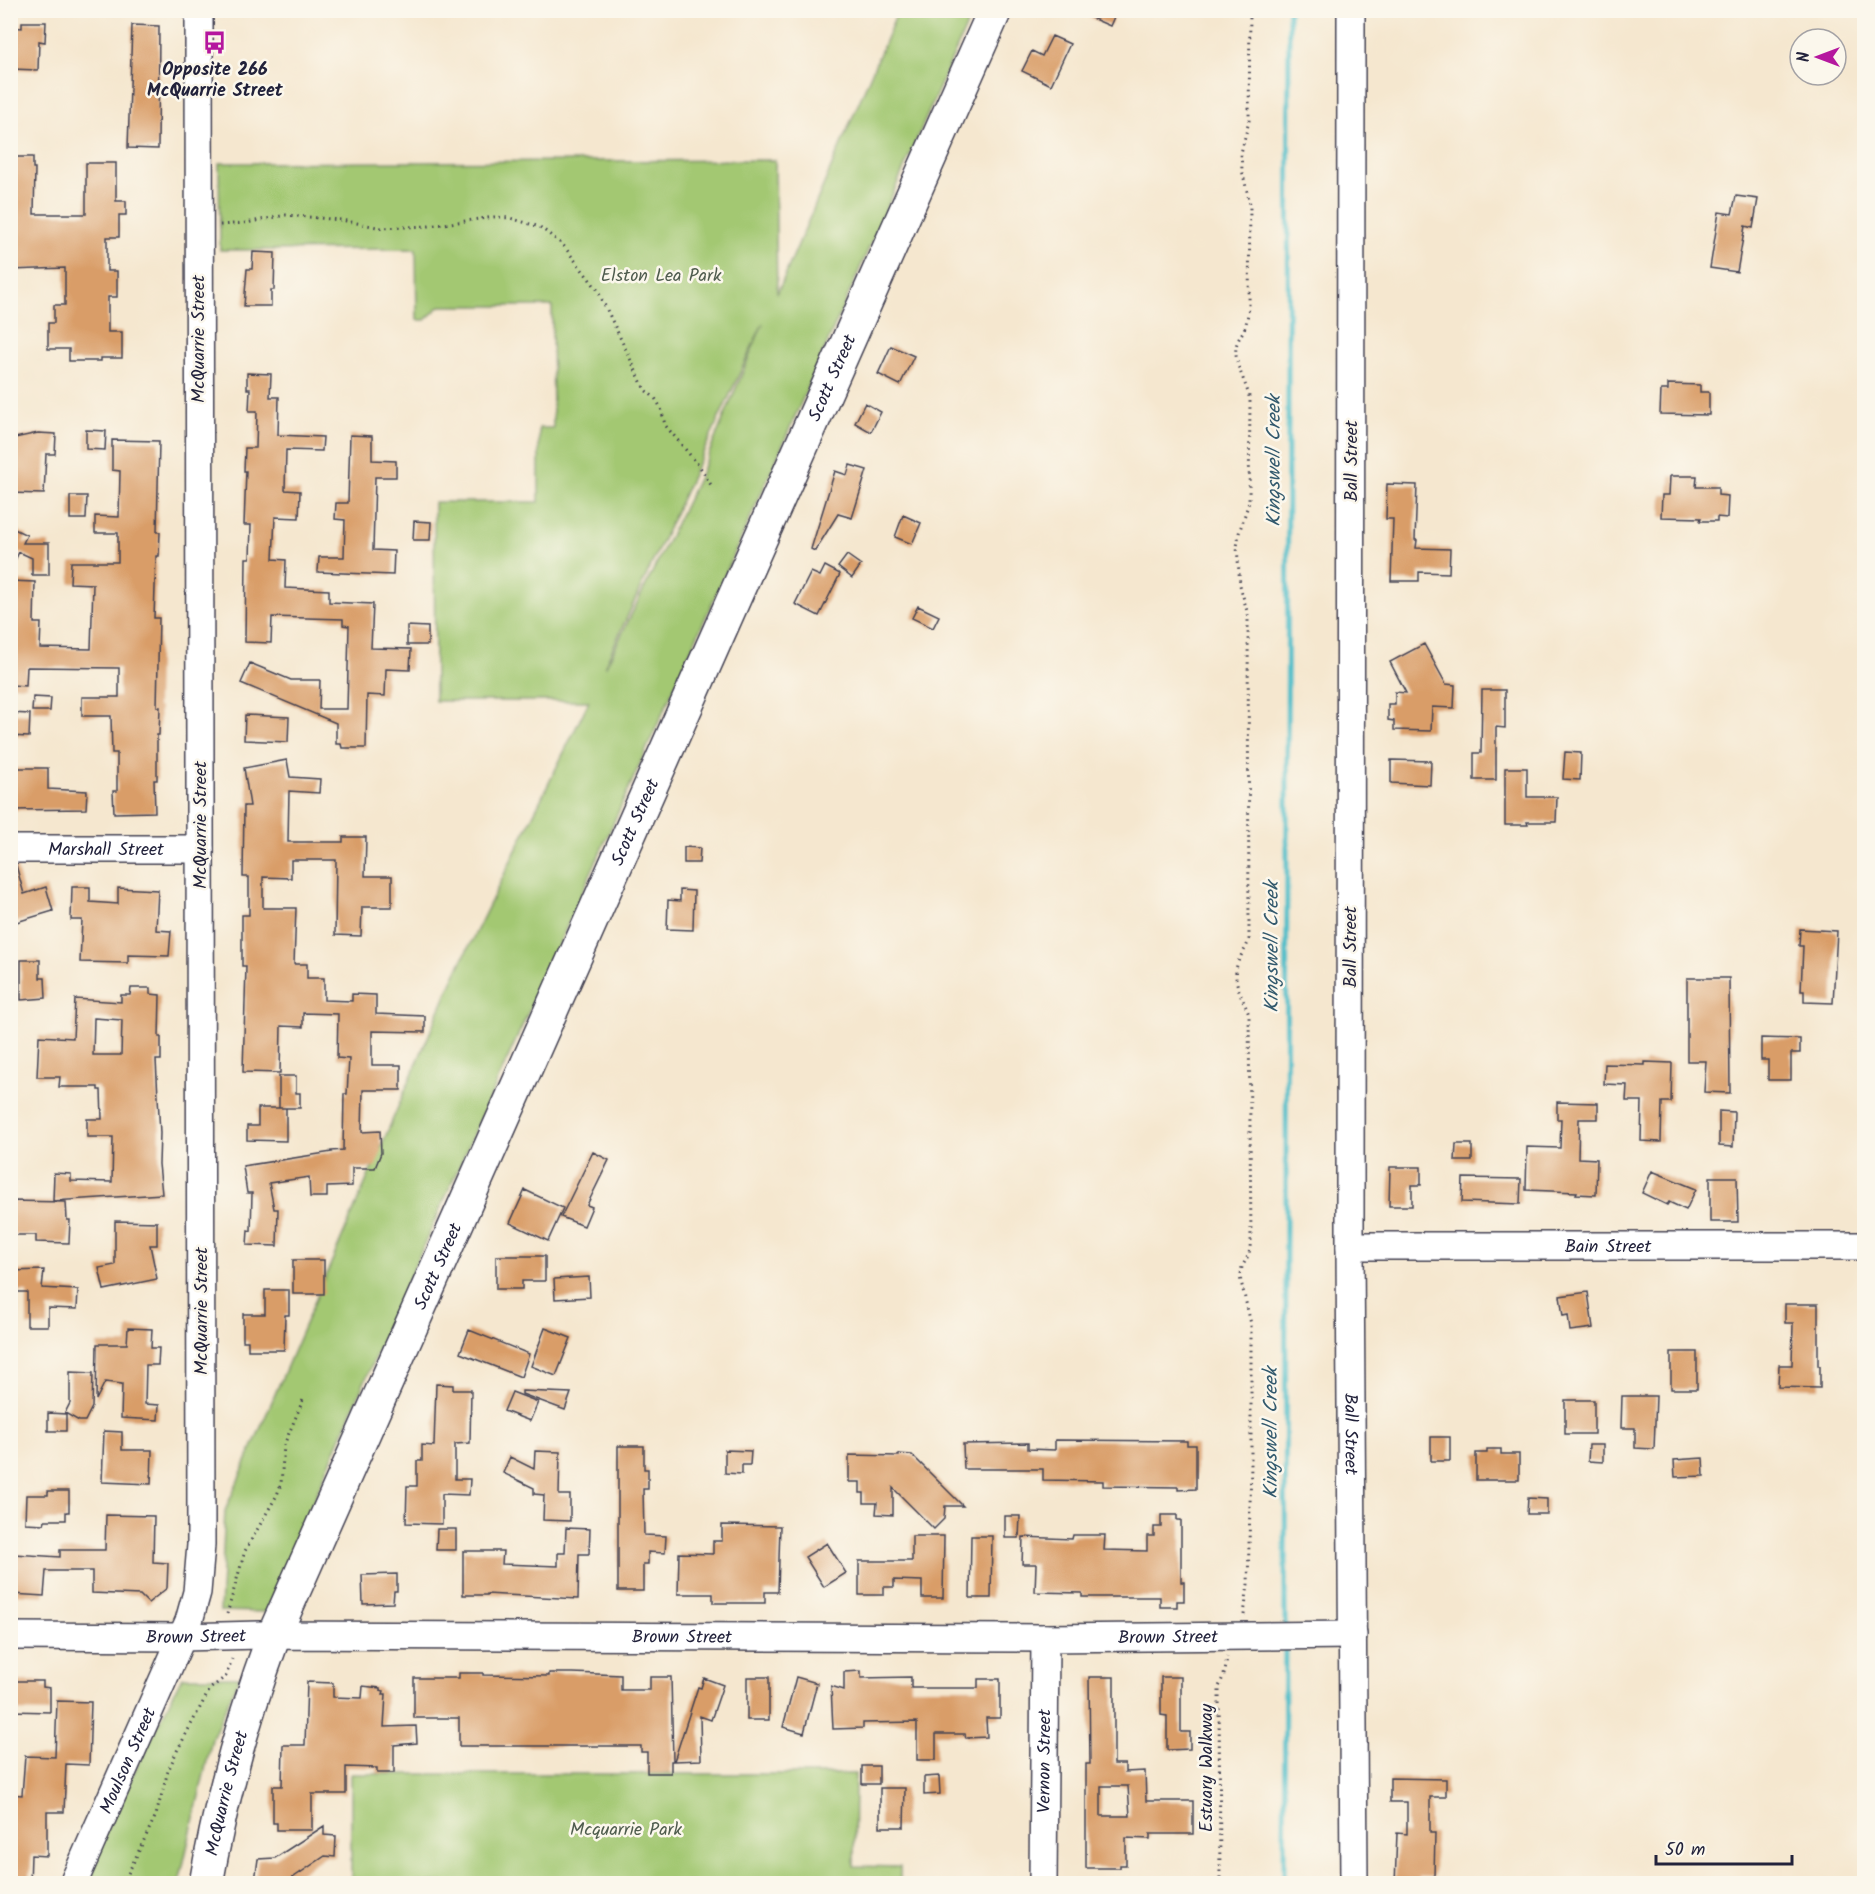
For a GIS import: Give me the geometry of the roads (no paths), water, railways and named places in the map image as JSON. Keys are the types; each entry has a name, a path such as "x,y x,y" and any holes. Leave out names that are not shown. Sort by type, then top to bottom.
{"main road":[{"name":"Scott Street","path":"274,1635 994,10"},
{"name":"McQuarrie Street","path":"206,1884 216,1827 240,1733 274,1635"}],"street":[{"name":"McQuarrie Street","path":"183,1637 197,1592 201,1535 198,10"},
{"name":"Ball Street","path":"1351,10 1350,1246 1354,1884"},
{"name":"Marshall Street","path":"10,849 200,849"},
{"name":"Bain Street","path":"1350,1246 1864,1246"},
{"name":"Brown Street","path":"10,1636 1045,1638 1353,1635"},
{"name":"Moulson Street","path":"73,1884 183,1637"},
{"name":"Vernon Street","path":"1043,1884 1045,1638"}],"waterway":[{"name":"Kingswell Creek","path":"1285,1629 1289,10"},
{"name":"Kingswell Creek","path":"1284,1884 1285,1644"}],"place":[{"name":"Opposite 266 McQuarrie Street","path":"215,43"}],"park label":[{"name":"Elston Lea Park","path":"661,275"},
{"name":"Mcquarrie Park","path":"626,1829"}]}
